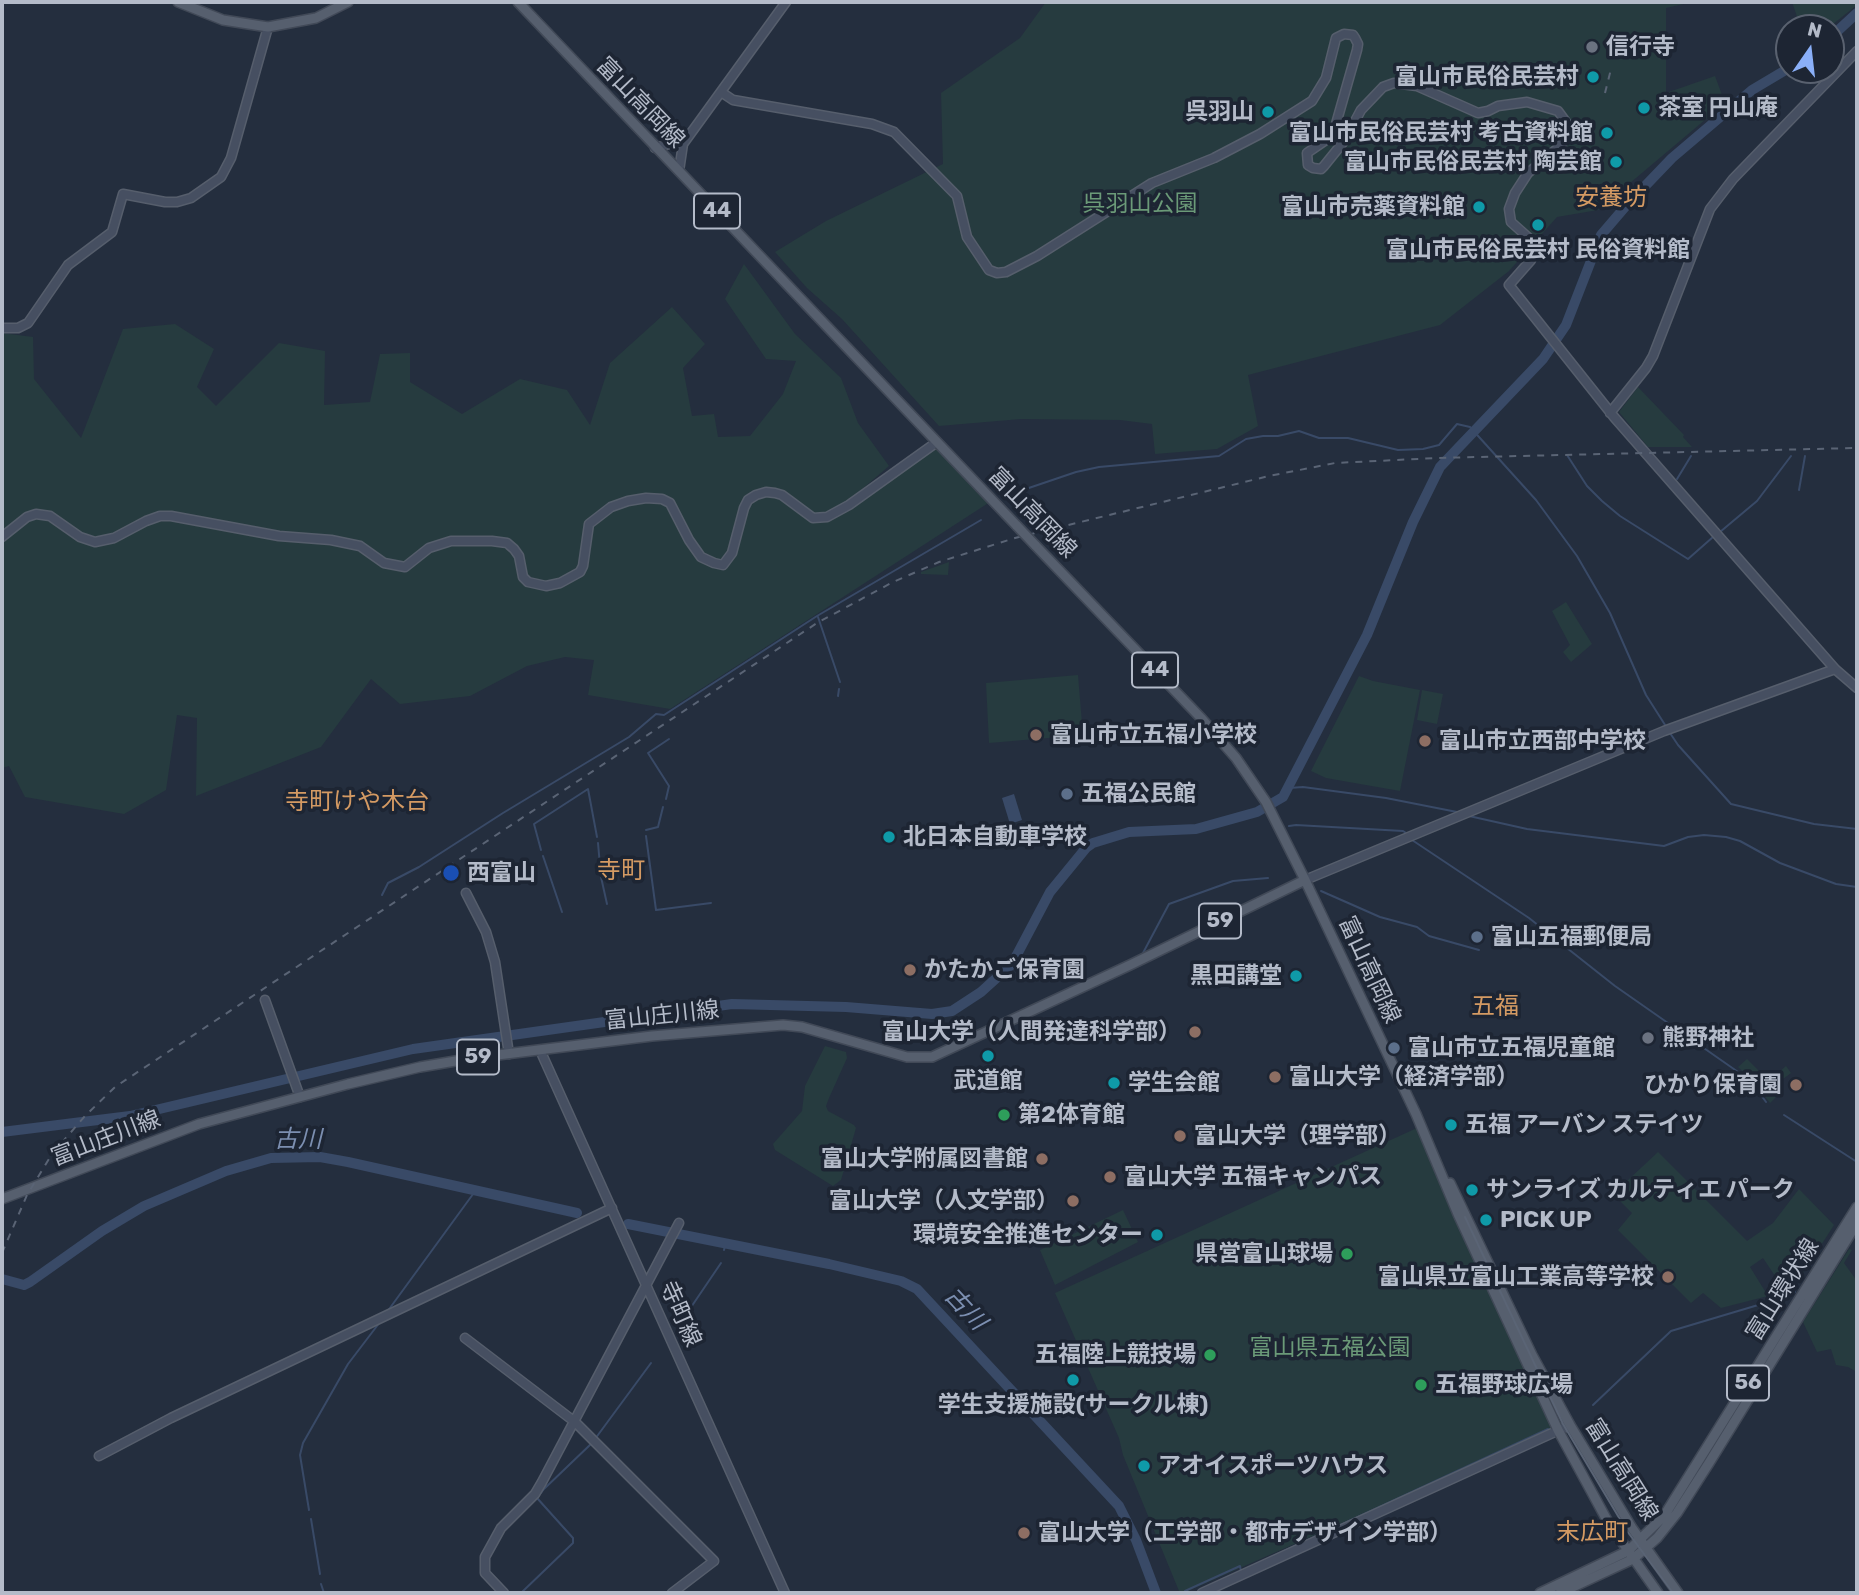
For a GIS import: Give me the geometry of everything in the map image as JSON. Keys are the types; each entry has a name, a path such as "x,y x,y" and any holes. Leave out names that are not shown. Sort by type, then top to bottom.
{"main road":[{"path":"178,2 223,20 268,27 316,18 348,2"},
{"name":"富山高岡線","path":"518,2 1201,718 1236,758 1266,802 1305,880 1419,1121 1458,1214 1558,1430 1608,1521 1658,1593"},
{"name":"富山庄川線","path":"2,1199 199,1124 420,1067 677,1033 783,1025 802,1027 907,1057 932,1056 1130,965 1305,880"},
{"name":"富山高岡線","path":"1437,1161 1465,1211 1532,1355 1570,1425 1630,1526 1678,1593"},
{"name":"富山環状線","path":"1644,1544 1674,1502 1857,1207"},
{"name":"富山環状線","path":"1560,1593 1630,1555 1661,1533 1683,1503 1857,1223"},
{"name":"富山環状線","path":"1540,1593 1630,1555"}],"street":[{"path":"679,171 683,144 786,2"},
{"path":"2,328 18,328 29,323 68,265 112,232 123,194 177,202 191,198 221,177 231,158 268,27"},
{"path":"721,92 733,100 872,124 894,132 957,196 963,227 979,258 989,270 997,273 1006,272 1066,238 1153,183 1237,146 1312,101 1326,78 1336,38 1344,34 1353,35 1358,44 1341,100 1338,122 1326,140 1307,153 1308,165 1314,168 1321,169 1324,166 1345,140 1361,110 1383,87 1394,83 1417,86 1478,113 1498,106 1527,103 1558,111 1569,126 1570,134 1528,173 1515,193 1509,209 1511,222 1530,239 1534,248 1531,260 1509,285 1610,414 1835,669 1857,688"},
{"path":"1610,414 1653,356 1710,209 1733,179 1857,51"},
{"path":"655,148 676,142 683,144"},
{"path":"2,537 27,517 36,514 50,516 80,537 94,542 114,538 160,516 171,516 279,536 331,540 360,546 384,563 405,567 429,548 450,541 507,542 519,556 523,577 528,582 546,586 560,583 580,572 589,524 611,507 628,500 662,499 670,503 701,557 723,565 732,553 744,508 748,500 756,495 782,495 813,518 827,517 849,505 937,442"},
{"path":"1305,880 1667,729 1835,669"},
{"path":"466,893 486,932 495,962 509,1054"},
{"path":"265,1000 300,1097"},
{"name":"寺町線","path":"540,1050 785,1593"},
{"path":"99,1457 181,1413 612,1208"},
{"path":"504,1593 485,1573 485,1557 501,1528 534,1494 575,1422 679,1223"},
{"path":"464,1338 575,1422 714,1561 672,1593"},
{"path":"1202,1593 1570,1425"}],"green space":[{"name":"呉羽山公園","path":"1046,2 1692,2 1666,8 1666,93 1715,76 1725,103 1598,210 1557,217 1509,271 1440,325 1248,375 1258,426 1217,449 1155,454 1152,424 1120,420 1021,419 939,426 842,319 807,288 775,252 826,221 943,164 941,93 1020,38"},
{"path":"1792,2 1857,2 1845,15 1796,14"},
{"path":"744,264 795,334 841,378 858,423 889,466 840,508 810,517 827,517 849,505 937,442 993,500 670,709 588,695 594,660 565,657 527,666 470,696 400,704 371,679 321,747 196,796 197,718 177,715 166,790 124,814 25,797 9,766 2,768 2,333 33,337 34,379 81,438 123,329 175,324 214,349 197,387 216,406 279,343 325,351 324,405 370,402 380,354 410,353 410,382 462,414 520,379 567,390 590,425 610,363 672,307 705,344 683,368 692,416 714,414 718,437 750,436 783,394 796,361 766,359 725,299"},
{"path":"1638,387 1692,447 1648,447 1619,412"},
{"path":"949,562 948,575 921,574 921,572"},
{"path":"1566,602 1592,644 1571,662 1563,652 1570,645 1552,611"},
{"path":"1078,675 1083,735 989,743 986,683"},
{"path":"1359,676 1420,690 1400,791 1326,778 1311,771"},
{"path":"1422,690 1443,694 1437,724 1417,720"},
{"path":"825,1046 846,1052 847,1058 826,1106 828,1111 856,1128 841,1180 833,1186 775,1150 773,1144 802,1111 805,1086"},
{"path":"1747,1059 1769,1081 1786,1066 1791,1073 1779,1082 1782,1091 1770,1103 1738,1067"},
{"name":"富山県五福公園","path":"1417,1128 1488,1279 1552,1430 1188,1591 1179,1591 1123,1455 1119,1438 1055,1293"},
{"path":"1658,1152 1747,1241 1773,1223 1799,1189 1834,1225 1798,1281 1785,1291 1763,1258 1750,1267 1768,1296 1721,1308 1703,1293 1691,1303 1618,1230 1632,1213 1613,1194"},
{"path":"1123,1210 1138,1242 1055,1285 1040,1250"},
{"path":"1849,1249 1852,1250 1844,1263 1857,1281 1857,1372 1836,1365 1831,1349 1817,1352 1803,1322"}],"water":[{"path":"1014,794 1022,820 1010,824 1002,798"}],"waterway":[{"path":"1845,24 1857,13"},
{"path":"2,1132 130,1116 413,1049 732,1004 846,1007 932,1014 952,1011 981,992 1012,964 1050,892 1093,843 1129,832 1196,829 1257,812 1283,797 1367,635 1413,522 1440,467 1543,359 1566,325 1601,235 1625,207 1672,158 1752,90 1775,76"},
{"path":"1017,492 1099,467 1219,456 1246,439 1263,436 1299,431 1319,438 1348,438 1398,450 1423,449 1439,445 1457,424 1470,427 1536,500 1577,556 1610,613 1646,695 1667,728"},
{"path":"1567,455 1587,486 1602,501 1620,516 1688,559 1713,537"},
{"path":"1677,479 1691,456"},
{"path":"1720,532 1757,501 1791,456"},
{"path":"1799,490 1805,456"},
{"path":"382,895 388,883 419,867 629,737 656,714 664,715 817,616 981,520"},
{"path":"818,617 840,682"},
{"path":"838,696 839,689"},
{"path":"1670,733 1731,804 1814,824 1857,829"},
{"path":"666,799 669,786 648,753 669,739"},
{"path":"1289,788 1303,787 1386,798 1457,812"},
{"path":"541,850 534,824 588,789 597,837"},
{"path":"646,830 658,827 663,807"},
{"path":"1469,816 1527,829 1664,846 1688,837 1726,837 1740,841 1780,863 1836,884 1857,887"},
{"path":"1289,826 1406,833"},
{"path":"646,836 656,910 711,903"},
{"path":"1412,840 1529,918 1615,986 1751,1081 1766,1102"},
{"path":"598,843 607,904"},
{"path":"543,856 562,912"},
{"path":"1143,953 1169,904 1233,881 1268,878"},
{"path":"1321,891 1380,917 1417,927 1429,936 1479,950"},
{"path":"1784,1115 1857,1162"},
{"name":"古川","path":"2,1279 24,1285 102,1231 144,1206 226,1171 271,1158 320,1157 348,1162 577,1213"},
{"path":"387,1312 476,1190"},
{"name":"古川","path":"628,1224 829,1264 901,1281 917,1289 1119,1506 1136,1540 1156,1593"},
{"name":"古川","path":"724,1250 726,1242"},
{"path":"681,1322 721,1263"},
{"path":"1593,1405 1671,1331 1795,1292"},
{"path":"309,1510 300,1455 303,1443 348,1364 380,1322"},
{"path":"595,1439 651,1363"},
{"path":"1185,1591 1240,1566 1241,1571 1548,1429"},
{"path":"521,1593 573,1543 573,1538 537,1498 592,1443"},
{"path":"311,1519 320,1574"},
{"path":"321,1584 324,1593"}],"tram line":[{"path":"1465,1217 1563,1424 1627,1531 1673,1593"}],"railway":[{"path":"1605,93 1611,69"},
{"path":"2,1253 27,1195 52,1154 115,1087 817,623 893,582 939,562 1015,538 1269,476 1335,463 1857,448"}],"place":[{"name":"信行寺","path":"1592,47"},
{"name":"富山市民俗民芸村","path":"1593,77"},
{"name":"茶室 円山庵","path":"1644,108"},
{"name":"呉羽山","path":"1268,112"},
{"name":"富山市民俗民芸村 考古資料館","path":"1607,133"},
{"name":"富山市民俗民芸村 陶芸館","path":"1616,162"},
{"name":"富山市売薬資料館","path":"1479,207"},
{"name":"富山市民俗民芸村 民俗資料館","path":"1538,225"},
{"name":"富山市立五福小学校","path":"1036,735"},
{"name":"富山市立西部中学校","path":"1425,741"},
{"name":"五福公民館","path":"1067,794"},
{"name":"北日本自動車学校","path":"889,837"},
{"name":"西富山","path":"451,873"},
{"name":"富山五福郵便局","path":"1477,937"},
{"name":"かたかご保育園","path":"910,970"},
{"name":"黒田講堂","path":"1296,976"},
{"name":"富山大学（人間発達科学部）","path":"1195,1032"},
{"name":"熊野神社","path":"1648,1038"},
{"name":"富山市立五福児童館","path":"1394,1048"},
{"name":"武道館","path":"988,1056"},
{"name":"富山大学（経済学部）","path":"1275,1077"},
{"name":"学生会館","path":"1114,1083"},
{"name":"ひかり保育園","path":"1796,1085"},
{"name":"第2体育館","path":"1004,1115"},
{"name":"五福 アーバン ステイツ","path":"1451,1125"},
{"name":"富山大学（理学部）","path":"1180,1136"},
{"name":"富山大学附属図書館","path":"1042,1159"},
{"name":"富山大学 五福キャンパス","path":"1110,1177"},
{"name":"サンライズ カルティエ パーク","path":"1472,1190"},
{"name":"富山大学（人文学部）","path":"1073,1201"},
{"name":"PICK UP","path":"1486,1220"},
{"name":"環境安全推進センター","path":"1157,1235"},
{"name":"県営富山球場","path":"1347,1254"},
{"name":"富山県立富山工業高等学校","path":"1668,1277"},
{"name":"五福陸上競技場","path":"1210,1355"},
{"name":"学生支援施設(サークル棟)","path":"1073,1380"},
{"name":"五福野球広場","path":"1421,1385"},
{"name":"アオイスポーツハウス","path":"1144,1466"},
{"name":"富山大学（工学部・都市デザイン学部）","path":"1024,1533"}],"district":[{"name":"安養坊","path":"1611,198"},
{"name":"寺町けや木台","path":"357,802"},
{"name":"寺町","path":"621,871"},
{"name":"五福","path":"1495,1007"},
{"name":"末広町","path":"1592,1533"}]}
